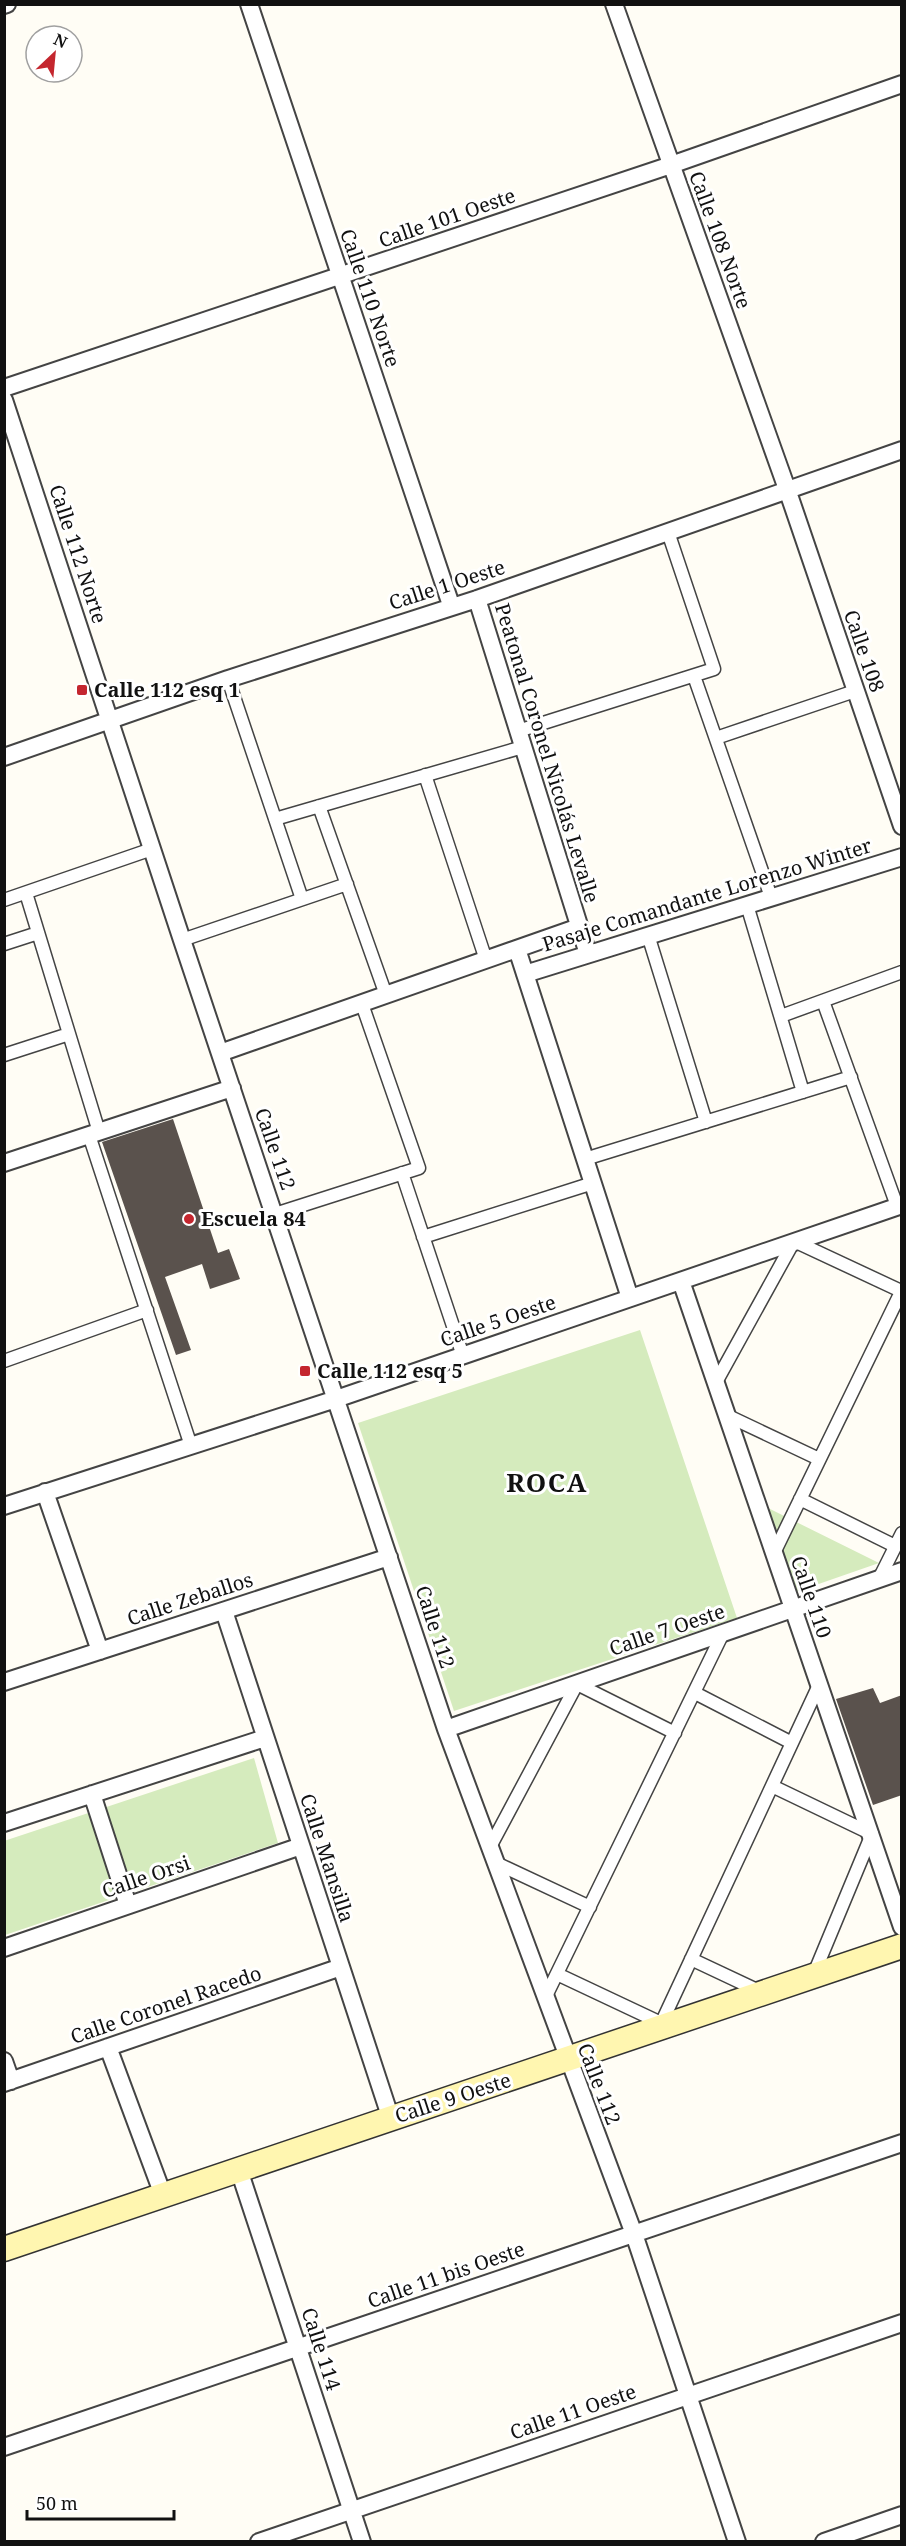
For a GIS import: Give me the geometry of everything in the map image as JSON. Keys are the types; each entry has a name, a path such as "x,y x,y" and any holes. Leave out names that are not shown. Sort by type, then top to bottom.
{"main road":[{"name":"Calle 9 Oeste","path":"4,2249 902,1946"}],"street":[{"name":"Calle 110 Norte","path":"249,4 451,605"},
{"name":"Calle 108 Norte","path":"614,4 787,489"},
{"name":"Calle 101 Oeste","path":"4,388 671,165 902,84"},
{"name":"Calle 112 Norte","path":"4,400 12,449 110,721"},
{"name":"Calle 1 Oeste","path":"4,757 228,679 451,605 477,599 902,450"},
{"name":"Calle 108","path":"787,489 902,826"},
{"path":"275,819 425,775 714,669 668,532"},
{"name":"Peatonal Coronel Nicolás Levalle","path":"477,599 588,954"},
{"path":"694,676 771,897"},
{"path":"228,679 302,899"},
{"path":"716,738 855,690"},
{"name":"Calle 112","path":"110,721 446,1729 634,2234 737,2541"},
{"path":"425,775 486,960"},
{"path":"319,806 386,995"},
{"path":"4,900 152,849"},
{"name":"Pasaje Comandante Lorenzo Winter","path":"525,974 902,857"},
{"path":"182,940 346,884"},
{"path":"26,893 69,1034 94,1133 191,1446"},
{"path":"747,905 803,1092"},
{"name":"Pasaje Comandante Lorenzo Winter","path":"220,1053 579,927"},
{"path":"4,944 38,933"},
{"path":"648,935 706,1122"},
{"path":"517,949 630,1298"},
{"path":"781,1016 902,972"},
{"path":"823,1001 899,1205"},
{"path":"275,1214 419,1168 362,1004"},
{"path":"4,1055 69,1034"},
{"path":"585,1159 851,1077"},
{"path":"4,1163 232,1088"},
{"path":"402,1173 463,1356"},
{"path":"423,1237 593,1183"},
{"name":"Calle 5 Oeste","path":"4,1506 336,1400 899,1205"},
{"path":"715,1384 794,1242 901,1290 774,1553"},
{"name":"Calle 110","path":"681,1281 902,1927"},
{"path":"4,1361 147,1310"},
{"path":"726,1415 819,1459"},
{"path":"45,1492 100,1651"},
{"path":"800,1499 895,1546"},
{"path":"879,1579 902,1533"},
{"name":"Calle Zeballos","path":"4,1682 389,1557"},
{"name":"Calle 7 Oeste","path":"446,1729 902,1571"},
{"name":"Calle Mansilla","path":"224,1611 391,2119"},
{"path":"545,1998 723,1633"},
{"path":"590,1907 493,1855 577,1684 675,1733"},
{"path":"557,1974 660,2026 819,1685"},
{"path":"695,1693 792,1743"},
{"path":"4,1823 266,1738"},
{"path":"772,1786 872,1834 813,1977"},
{"path":"92,1794 128,1905"},
{"name":"Calle Orsi","path":"4,1948 301,1846"},
{"path":"691,1959 763,1993"},
{"name":"Calle Coronel Racedo","path":"8,2082 341,1967"},
{"path":"108,2047 163,2195"},
{"path":"4,2061 8,2082"},
{"name":"Calle 11 bis Oeste","path":"4,2447 902,2143"},
{"name":"Calle 114","path":"240,2170 362,2541"},
{"name":"Calle 11 Oeste","path":"259,2541 902,2323"},
{"path":"824,2541 902,2515"}],"green space":[{"path":"640,1330 737,1618 454,1711 358,1423"},
{"path":"764,1506 879,1563 787,1595"},
{"path":"254,1758 278,1843 5,1935 4,1841"}],"building":[{"path":"173,1119 218,1253 229,1249 240,1279 210,1289 202,1264 165,1277 191,1350 176,1355 102,1142"},
{"path":"873,1688 880,1703 902,1695 902,1795 873,1805 836,1699"}],"place":[{"name":"Calle 112 esq 1","path":"82,690"},
{"name":"Escuela 84","path":"189,1219"},
{"name":"Calle 112 esq 5","path":"305,1371"}],"district":[{"name":"ROCA","path":"547,1483"}]}
